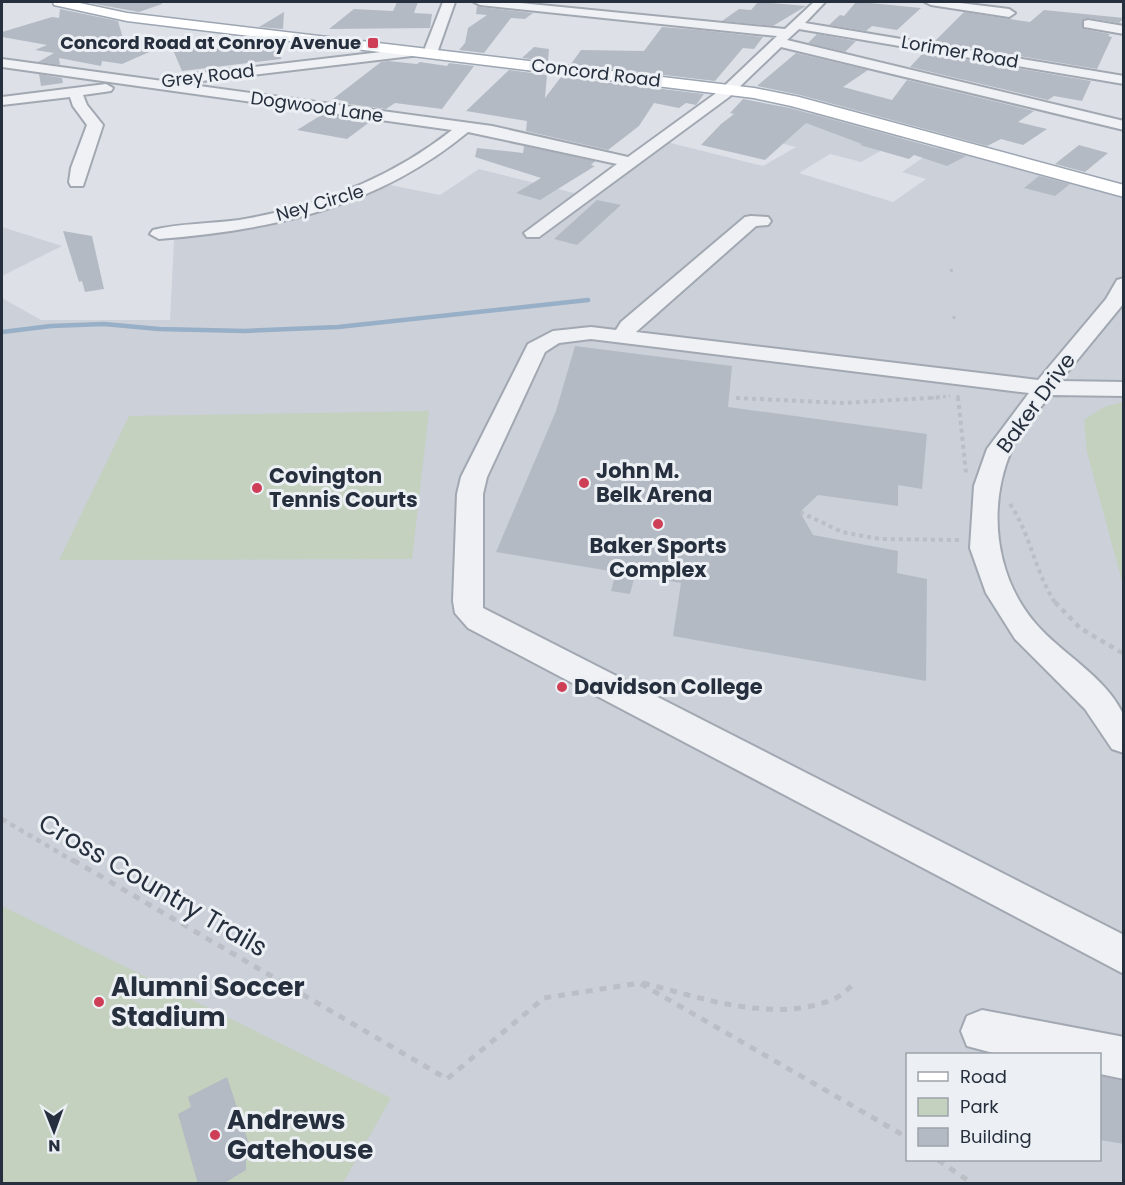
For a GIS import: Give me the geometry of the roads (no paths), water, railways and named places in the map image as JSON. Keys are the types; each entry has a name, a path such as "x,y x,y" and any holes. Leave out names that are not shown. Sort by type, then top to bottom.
{"main road":[{"name":"Concord Road","path":"59,2 127,17 728,89 793,101 1124,191"}],"street":[{"path":"423,52 449,2"},
{"name":"Lorimer Road","path":"480,2 787,33 1124,80"},
{"path":"533,233 728,89 820,2"},
{"path":"931,2 1008,15 1020,2"},
{"path":"1088,24 1124,30"},
{"path":"787,33 1124,126"},
{"name":"Grey Road","path":"2,101 423,52"},
{"name":"Dogwood Lane","path":"2,63 508,134 630,162"},
{"path":"75,92 80,106 95,125 94,138 77,172 77,182"},
{"name":"Ney Circle","path":"159,234 201,232 352,197 404,172 464,128"},
{"path":"622,337 628,326 751,221 762,221"},
{"name":"Baker Drive","path":"1124,284 1115,301 1062,363 977,481 984,548 1000,593 1025,631 1096,700 1124,740"},
{"path":"1124,389 1046,388 591,333 553,337 536,349 474,477 470,494 466,601 470,613 478,620 1124,955"},
{"path":"982,1031 1098,1053"},
{"path":"1101,1054 1124,1058"}],"waterway":[{"path":"2,332 51,326 104,324 159,329 245,331 338,327 588,300"}],"place":[{"name":"Concord Road at Conroy Avenue","path":"373,43"},
{"name":"John M. Belk Arena","path":"584,483"},
{"name":"Covington Tennis Courts","path":"257,488"},
{"name":"Baker Sports Complex","path":"658,524"},
{"name":"Davidson College","path":"562,687"},
{"name":"Alumni Soccer Stadium","path":"99,1002"},
{"name":"Andrews Gatehouse","path":"215,1135"}]}
